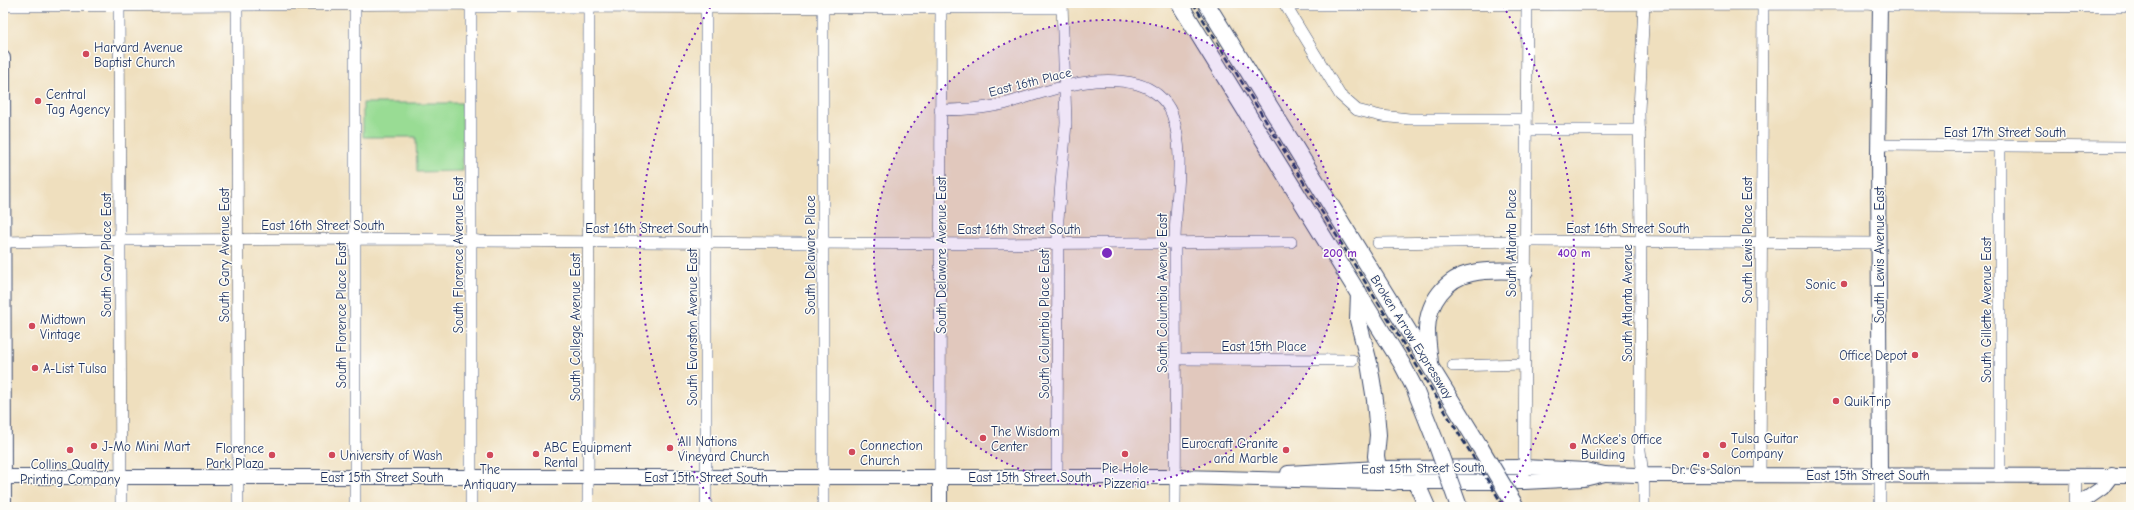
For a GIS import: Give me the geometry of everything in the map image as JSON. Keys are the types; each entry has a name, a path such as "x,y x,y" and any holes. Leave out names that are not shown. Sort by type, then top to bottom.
{"highway":[{"name":"Broken Arrow Expressway","path":"1179,3 1359,294 1414,387 1460,507"},
{"name":"Broken Arrow Expressway","path":"1206,3 1516,507"},
{"path":"1430,367 1427,329 1428,319 1437,296 1444,288 1452,281 1471,273 1485,271 1525,271"},
{"path":"1359,294 1358,320 1369,363 1376,400 1378,435 1376,456 1378,468 1386,478 1394,482"},
{"path":"1416,482 1427,507"}],"main road":[{"name":"South Lewis Avenue East","path":"1880,4 1878,145 1880,476"},
{"path":"3,58 4,507"},
{"name":"East 15th Street South","path":"1240,477 1378,468 1524,467 1586,470 1605,474 1643,475 2131,476"},
{"name":"East 15th Street South","path":"4,477 1240,477 1304,481 1524,482 1584,479 1605,474"},
{"path":"2076,506 2102,488 2112,475"},
{"name":"South Delaware Avenue East","path":"940,477 940,507"}],"street":[{"path":"3,6 119,4 1062,5"},
{"name":"South Gary Place East","path":"119,4 121,507"},
{"name":"South Gary Avenue East","path":"237,4 238,507"},
{"name":"South Florence Place East","path":"354,4 355,507"},
{"name":"South Florence Avenue East","path":"470,507 472,240 471,4"},
{"path":"1285,4 1880,4 2079,5 2131,7"},
{"path":"1285,4 1340,95 1357,110 1409,119 1640,130"},
{"name":"South Atlanta Place","path":"1524,482 1527,4"},
{"name":"South Atlanta Avenue","path":"1644,4 1639,111 1641,242 1640,450 1643,475 1644,507"},
{"name":"South Lewis Place East","path":"1760,476 1763,4"},
{"name":"South College Avenue East","path":"588,507 589,5"},
{"name":"South Evanston Avenue East","path":"706,5 706,507"},
{"name":"South Delaware Place","path":"823,5 823,507"},
{"name":"South Delaware Avenue East","path":"940,477 941,5"},
{"name":"South Columbia Place East","path":"1057,477 1059,196 1065,146 1062,5"},
{"name":"East 16th Place","path":"940,110 991,107 1064,85 1107,81 1138,84 1149,89"},
{"name":"South Columbia Avenue East","path":"1149,89 1167,104 1176,132 1178,180 1175,243 1175,507"},
{"name":"East 17th Street South","path":"1878,145 2131,147"},
{"name":"South Gillette Avenue East","path":"2000,145 2000,475"},
{"name":"East 16th Street South","path":"4,242 355,239 589,242 1291,242"},
{"name":"East 16th Street South","path":"1378,243 1525,241 1878,243"},
{"name":"East 15th Place","path":"1175,359 1352,360"},
{"path":"1453,366 1524,364"},
{"path":"2076,475 2076,506"},
{"name":"South Lewis Avenue East","path":"1880,476 1880,507"}],"green space":[{"path":"363,103 462,103 463,171 417,172 416,137 363,137"}],"railway":[{"path":"1193,3 1504,507"}],"place":[{"name":"Harvard Avenue Baptist Church","path":"86,54"},
{"name":"Central Tag Agency","path":"38,101"},
{"name":"Sonic","path":"1844,284"},
{"name":"Midtown Vintage","path":"32,326"},
{"name":"Office Depot","path":"1915,355"},
{"name":"A-List Tulsa","path":"35,368"},
{"name":"QuikTrip","path":"1836,401"},
{"name":"The Wisdom Center","path":"983,438"},
{"name":"Tulsa Guitar Company","path":"1723,445"},
{"name":"J-Mo Mini Mart","path":"94,446"},
{"name":"McKee's Office Building","path":"1573,446"},
{"name":"All Nations Vineyard Church","path":"670,448"},
{"name":"Collins Quality Printing Company","path":"70,450"},
{"name":"Eurocraft Granite and Marble","path":"1286,450"},
{"name":"Connection Church","path":"852,452"},
{"name":"ABC Equipment Rental","path":"536,454"},
{"name":"Pie Hole Pizzeria","path":"1125,454"},
{"name":"Florence Park Plaza","path":"272,455"},
{"name":"University of Wash","path":"332,455"},
{"name":"The Antiquary","path":"490,455"},
{"name":"Dr. C's Salon","path":"1706,455"}]}
